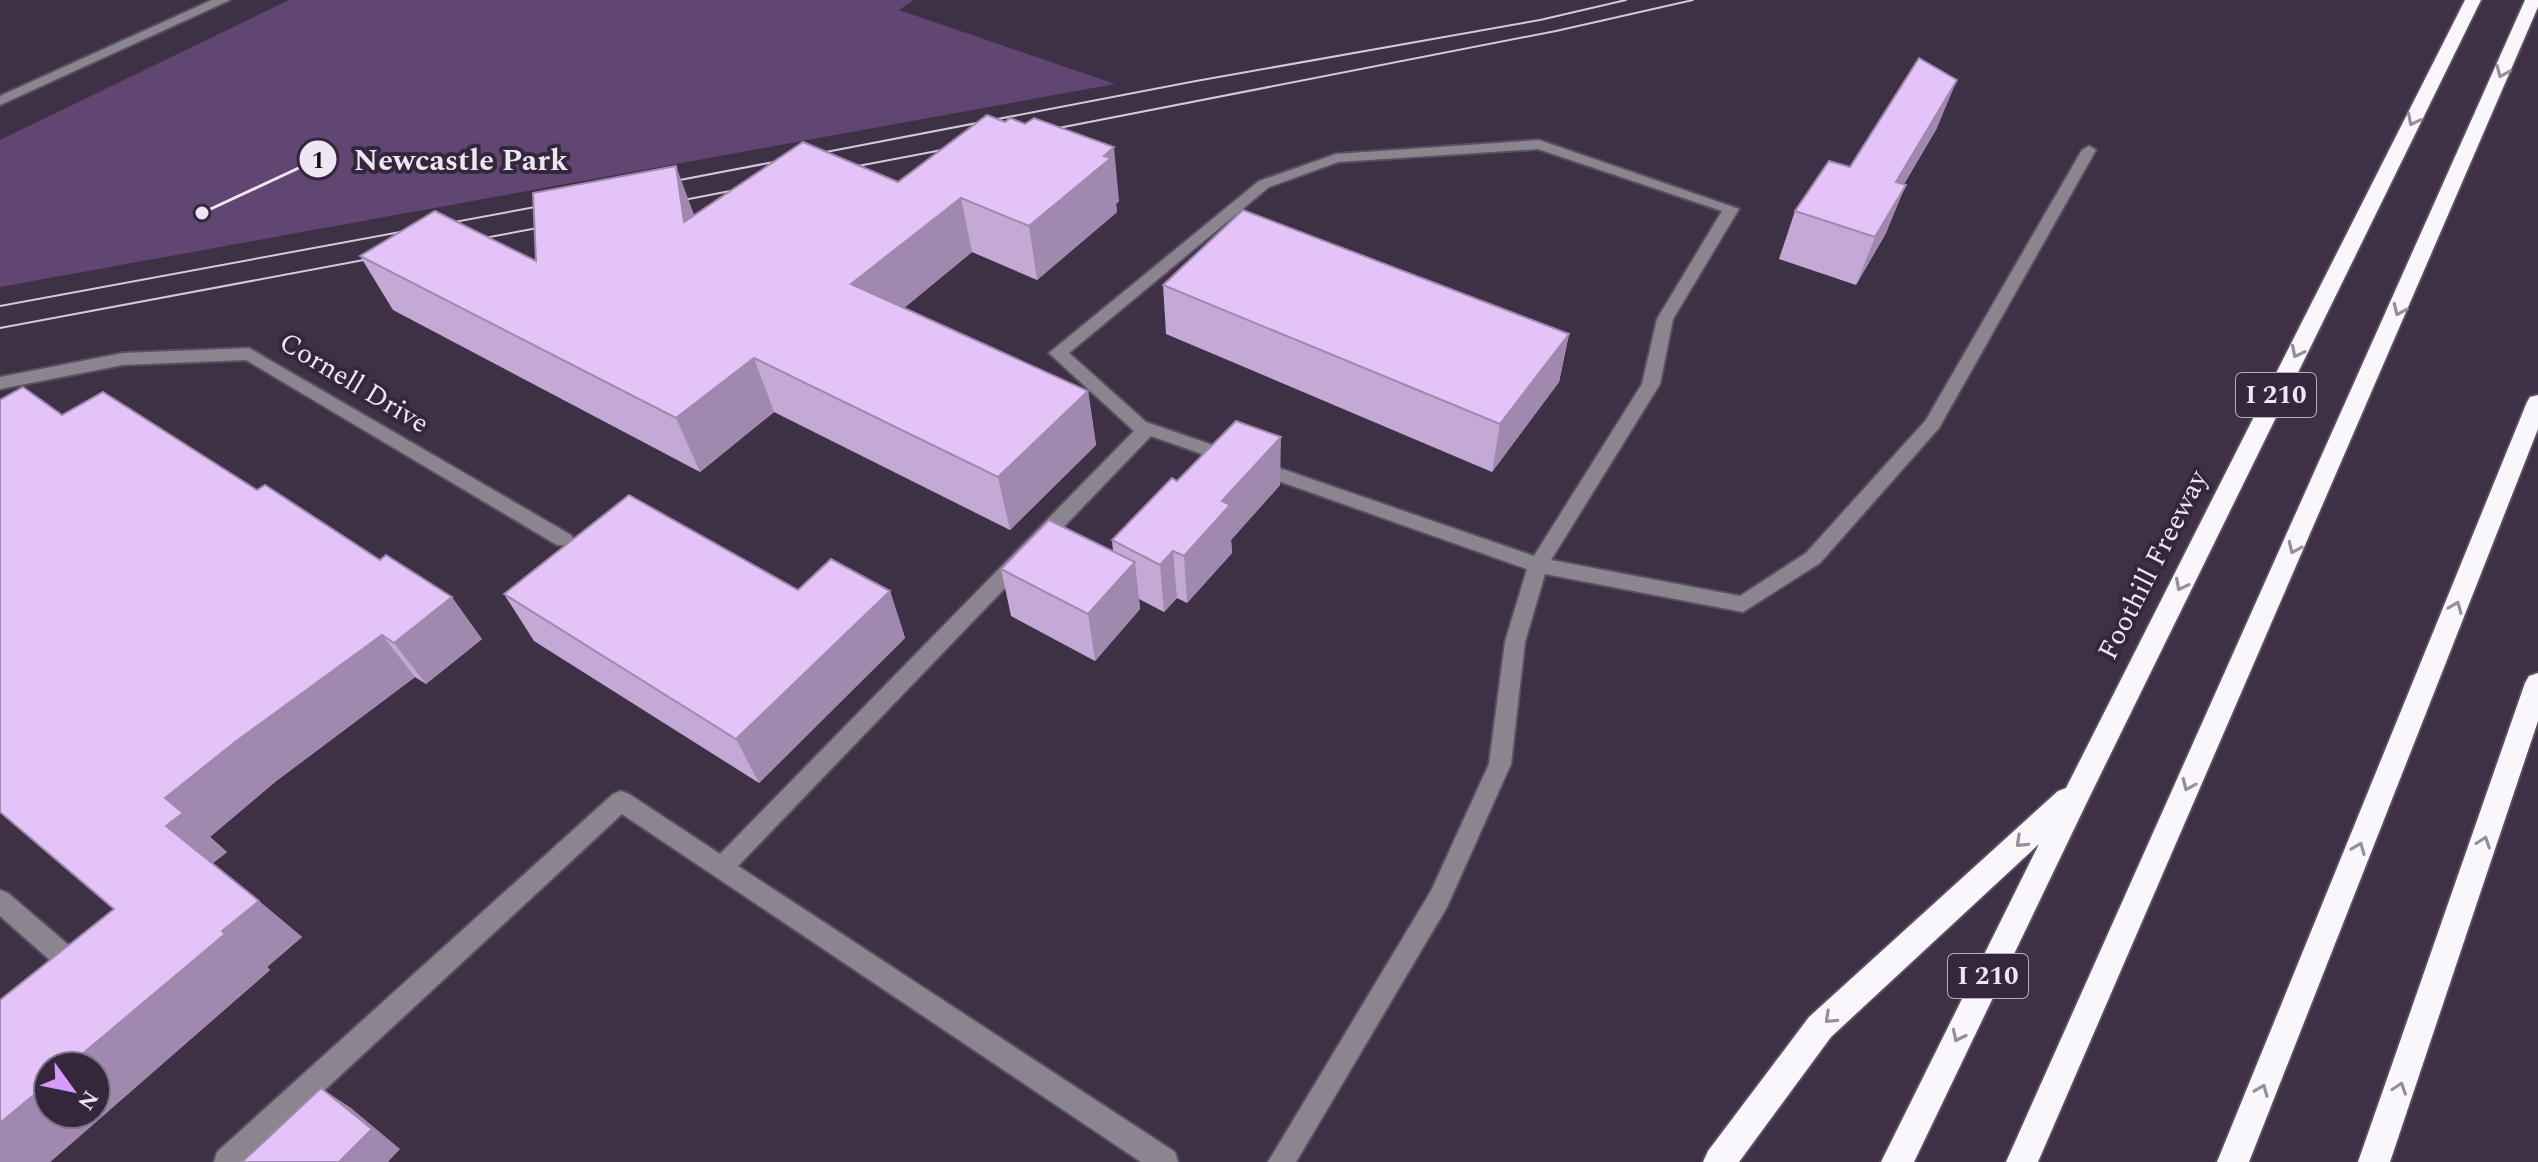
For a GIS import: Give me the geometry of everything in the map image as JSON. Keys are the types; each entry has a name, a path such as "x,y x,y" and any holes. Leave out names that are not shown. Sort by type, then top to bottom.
{"highway":[{"name":"Foothill Freeway","path":"1897,1162 2473,0"},
{"path":"2022,1162 2533,0"},
{"path":"2233,1162 2538,402"},
{"path":"2374,1162 2538,683"},
{"path":"1719,1162 1820,1027 2079,790"}],"street":[{"path":"0,101 223,0"},
{"path":"1281,1162 1439,899 1500,764 1515,642 1538,565 1651,384 1665,319 1731,209 1539,144 1336,158 1264,184 1058,353 1147,429 1538,565 1743,604 1813,558 1933,424 2089,150"},
{"name":"Cornell Drive","path":"0,383 123,359 249,354 564,540"},
{"path":"722,867 1147,429"},
{"path":"227,1162 621,801 1165,1162"},
{"path":"0,901 69,961"}],"shaded area":[{"path":"289,0 914,0 899,10 1115,84 0,287 0,140"}],"building":[{"path":"1919,58 1957,80 1896,182 1906,185 1875,237 1795,211 1829,161 1850,167"},
{"path":"987,115 1005,122 1010,118 1025,124 1034,118 1114,147 1104,156 1111,158 1029,226 961,198 851,284 1088,391 998,477 754,358 676,418 360,256 435,211 536,261 533,193 676,166 684,222 803,142 898,182"},
{"path":"1243,210 1569,334 1500,424 1163,285"},
{"path":"23,387 62,415 103,392 257,490 265,485 380,560 386,555 452,597 394,643 382,635 235,742 165,798 183,813 166,826 259,901 222,931 225,934 87,1050 32,1050 32,1096 0,1123 0,1000 114,909 0,812 0,400"},
{"path":"1236,421 1281,437 1222,501 1230,505 1184,556 1173,551 1160,565 1112,540 1172,478 1177,481"},
{"path":"629,495 798,590 831,559 890,591 736,739 504,594"},
{"path":"1049,520 1135,562 1088,614 1001,569"},
{"path":"321,1088 372,1129 339,1162 242,1162"}],"tram line":[{"path":"659,184 1196,81 1540,20 1626,0"},
{"path":"1038,132 1556,31 1693,0"},
{"path":"837,170 963,146"},
{"path":"668,203 751,187"},
{"path":"0,306 557,203"},
{"path":"468,241 554,225"},
{"path":"0,328 385,256"}],"place":[{"name":"Newcastle Park","path":"202,213"}]}
